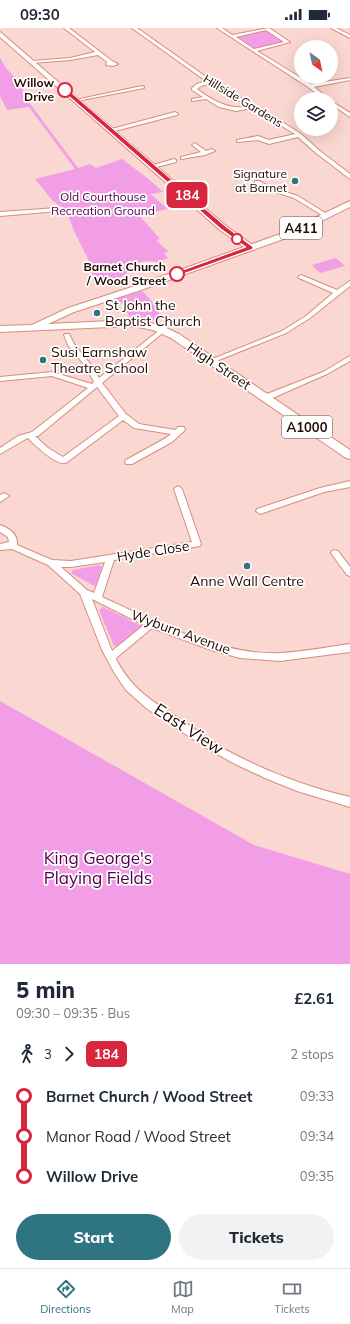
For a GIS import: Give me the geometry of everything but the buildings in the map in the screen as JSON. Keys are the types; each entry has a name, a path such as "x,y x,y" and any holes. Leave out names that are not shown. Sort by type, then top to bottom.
{"main road":[{"name":"A411","path":"4,329 45,322 65,312 251,248 286,235 350,204"},
{"path":"65,312 62,319 67,330"},
{"name":"High Street","path":"4,329 31,328 45,322 67,330 133,323 163,330 212,361 350,455"}],"street":[{"path":"66,28 110,62"},
{"name":"Hillside Gardens","path":"134,28 209,82 294,132"},
{"path":"219,28 318,92"},
{"path":"232,36 268,29 288,42 254,50"},
{"path":"335,29 350,29"},
{"path":"335,29 350,37"},
{"path":"0,34 78,100 223,228 251,248"},
{"path":"33,62 70,59 99,53"},
{"path":"310,86 350,78"},
{"path":"209,82 199,85 194,89 219,106 239,110 252,107"},
{"path":"78,100 142,86"},
{"path":"194,100 206,98"},
{"path":"338,107 350,115"},
{"path":"111,130 175,114"},
{"path":"239,141 253,138 270,142 295,136"},
{"name":"Hillside Gardens","path":"300,136 350,177"},
{"path":"195,145 205,153"},
{"path":"183,158 212,151"},
{"path":"153,166 174,161"},
{"path":"257,182 268,188 296,197 327,216"},
{"path":"0,214 56,210"},
{"path":"301,277 338,293"},
{"path":"212,361 284,332 308,317 350,283"},
{"path":"67,330 72,344 89,366 96,385 123,416 137,426 179,431 169,440 129,462"},
{"path":"0,452 22,438 35,434 163,330"},
{"path":"265,398 325,373 350,358"},
{"path":"0,379 52,374 96,385"},
{"path":"30,436 45,450 63,461 123,416"},
{"path":"260,511 323,490 350,484"},
{"name":"Hyde Close","path":"51,563 71,564 197,544 178,489"},
{"path":"0,528 12,534 15,540 14,546"},
{"path":"0,547 14,546 51,563"},
{"path":"336,553 350,573"},
{"path":"97,598 111,558"},
{"name":"Wyburn Avenue","path":"51,563 84,592 151,624 214,647 240,654 266,657 288,656 350,648"},
{"name":"East View","path":"84,592 111,657 125,682 140,697 158,711 221,752 270,776 330,798 350,802"},
{"path":"111,657 151,624"}],"green space":[{"path":"267,30 286,41 255,49 236,36"},
{"name":"Old Courthouse Recreation Ground","path":"0,58 6,68 24,87 22,93 78,168 90,164 96,168 122,159 163,192 150,194 168,209 139,215 160,239 156,240 169,252 164,253 168,258 158,262 144,261 131,266 125,275 112,281 99,282 92,274 89,261 74,231 66,210 52,200 35,179 75,169 29,107 7,110 0,96"},
{"path":"336,258 345,266 320,273 312,265"},
{"name":"St John the Baptist Church","path":"142,291 159,311 158,321 129,317 124,305 116,299"},
{"path":"99,565 102,567 96,585 94,586 71,573 73,570"},
{"path":"103,607 142,626 141,629 119,646 114,646 99,610"},
{"name":"King George's Playing Fields","path":"0,701 254,845 350,874 350,964 0,964"}],"bus line":[{"name":"184","path":"65,90 223,228 251,248 177,274"}],"place":[{"name":"Willow Drive","path":"65,90"},
{"name":"Signature at Barnet","path":"295,181"},
{"name":"Barnet Church / Wood Street","path":"177,274"},
{"name":"St John the Baptist Church","path":"97,313"},
{"name":"Susi Earnshaw Theatre School","path":"43,360"},
{"name":"Anne Wall Centre","path":"247,566"}]}
